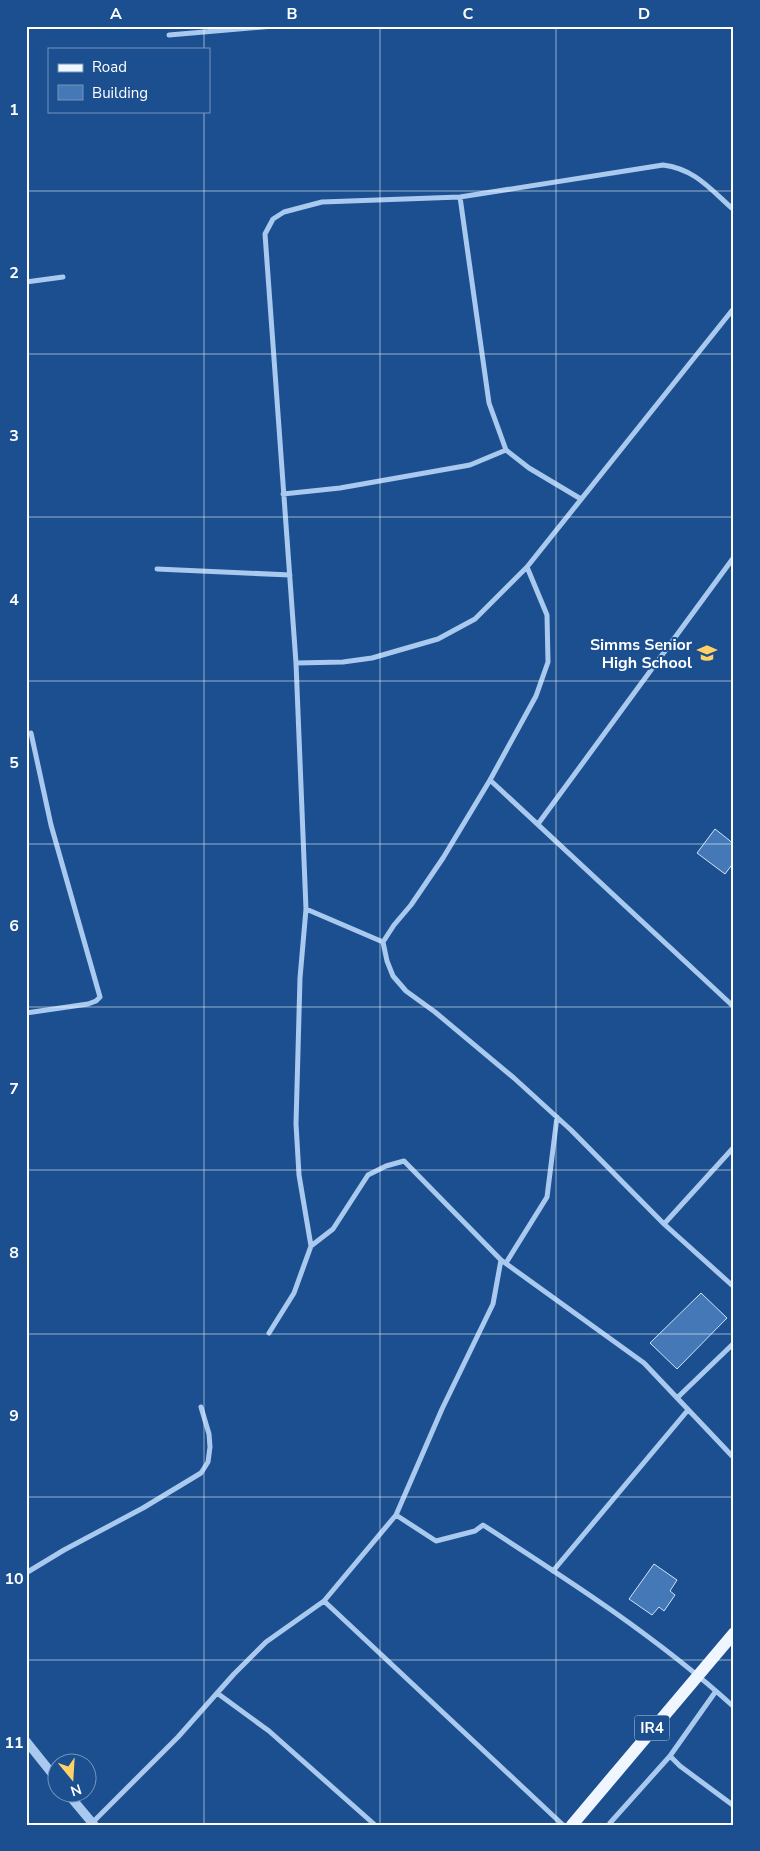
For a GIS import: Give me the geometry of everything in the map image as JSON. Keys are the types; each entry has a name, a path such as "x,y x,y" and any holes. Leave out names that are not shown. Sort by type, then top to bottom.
{"main road":[{"name":"IR4","path":"572,1825 697,1674 734,1633"}],"street":[{"path":"169,35 274,26"},
{"path":"269,1333 294,1293 311,1246 299,1175 296,1124 300,978 306,908 296,662 264,234 273,219 284,212 322,202 460,197 663,165 677,167 693,174 734,210"},
{"path":"460,197 490,403 506,450 529,468 581,499"},
{"path":"26,282 63,277"},
{"path":"296,662 343,662 372,658 438,639 475,619 527,567 734,308"},
{"path":"284,494 340,488 470,464 506,450"},
{"path":"538,824 734,558"},
{"path":"527,567 547,615 548,662 536,696 444,858 383,942 387,961 393,976 406,991 435,1012 514,1078 557,1117 664,1224 734,1287"},
{"path":"157,569 290,575"},
{"path":"26,1013 88,1004 100,997 51,825 31,733"},
{"path":"490,780 734,1007"},
{"path":"306,908 383,942"},
{"path":"76,1804 93,1824 178,1737 266,1642 324,1601 396,1514 442,1409 493,1304 503,1262 547,1197 557,1117"},
{"path":"664,1224 734,1147"},
{"path":"311,1246 333,1229 368,1175 386,1166 404,1161 503,1262 644,1363 734,1458"},
{"path":"677,1398 734,1343"},
{"path":"26,1573 64,1550 143,1508 201,1473 208,1462 210,1446 209,1434 201,1407"},
{"path":"553,1571 688,1410"},
{"path":"396,1514 436,1541 475,1531 483,1525 615,1612 697,1674 734,1707"},
{"path":"324,1601 563,1825"},
{"path":"610,1823 670,1756 716,1691"},
{"path":"217,1694 269,1731 376,1825"},
{"path":"26,1741 48,1768"},
{"path":"670,1756 734,1806"}],"building":[{"path":"715,829 734,844 734,862 725,874 697,853"},
{"path":"701,1293 727,1318 677,1369 650,1343"},
{"path":"654,1564 677,1580 670,1591 675,1595 664,1611 659,1607 652,1615 629,1599"}],"place":[{"name":"Simms Senior High School","path":"707,653"}]}
